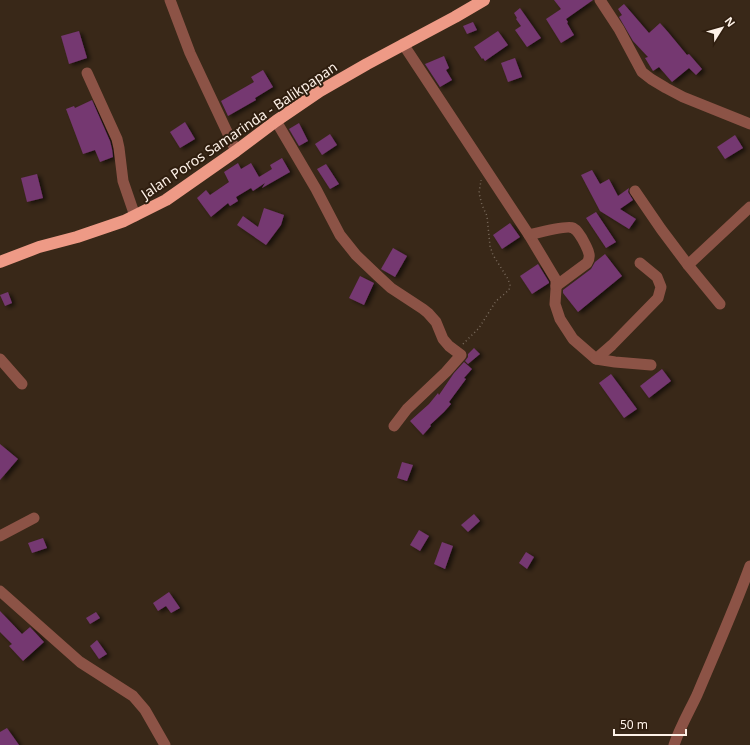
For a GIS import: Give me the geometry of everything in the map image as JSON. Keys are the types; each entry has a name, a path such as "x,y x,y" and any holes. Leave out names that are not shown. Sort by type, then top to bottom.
{"highway":[{"name":"Jalan Poros Samarinda - Balikpapan","path":"0,262 39,247 77,237 124,221 166,200 320,91 484,0"}],"street":[{"path":"170,0 190,53 236,151"},
{"path":"600,0 619,29 642,72 651,80 683,97 750,124"},
{"path":"403,44 529,235 556,280 555,304 560,319 573,339 596,359 651,365"},
{"path":"87,74 117,139 123,181 135,216"},
{"path":"276,122 316,189 340,235 356,255 386,284 428,313 436,322 443,339 449,346 461,355 446,372 407,410 394,426"},
{"path":"635,191 661,230 720,304"},
{"path":"688,264 750,207"},
{"path":"529,235 569,227 576,230 589,250 590,259 587,263 556,286"},
{"path":"596,359 612,345 658,298 661,287 657,277 640,263"},
{"path":"0,359 22,384"},
{"path":"0,536 34,518"},
{"path":"674,745 680,728 696,697 736,605 750,566"},
{"path":"0,591 80,662 133,696 145,710 165,745"}],"path":[{"path":"461,355 462,345 479,328 496,301 509,290 510,285 508,279 493,255 490,246 487,216 479,193 481,178 485,169"}],"building":[{"path":"554,0 593,0 566,19 574,35 561,43 546,19 561,9"},
{"path":"624,4 649,33 660,23 687,55 689,54 702,69 696,75 689,68 672,82 659,67 653,71 645,58 648,57 633,41 619,17 622,15 618,9"},
{"path":"520,8 541,38 527,47 515,30 521,26 514,13"},
{"path":"473,22 477,30 467,34 463,26"},
{"path":"79,31 87,58 69,64 61,36"},
{"path":"498,31 508,45 485,61 474,47"},
{"path":"444,56 449,68 446,70 452,80 440,87 425,64"},
{"path":"515,58 522,77 508,82 501,63"},
{"path":"263,70 273,87 255,98 256,100 228,116 221,101 254,82 251,77"},
{"path":"92,100 112,149 113,157 100,162 95,150 83,154 66,109 74,106 75,108"},
{"path":"185,122 195,139 180,148 170,132"},
{"path":"299,123 308,141 299,146 289,129"},
{"path":"330,134 337,145 322,155 315,144"},
{"path":"735,135 743,148 725,159 717,147"},
{"path":"282,158 290,172 262,188 265,183 253,191 251,188 236,197 238,201 230,206 228,203 211,217 197,198 206,190 210,195 229,182 224,172 238,163 241,169 251,163 259,177 272,169 270,165"},
{"path":"326,164 339,184 330,189 317,169"},
{"path":"592,170 600,184 609,179 618,196 629,188 628,192 633,200 620,209 636,219 629,229 600,211 581,175"},
{"path":"37,174 43,198 27,202 21,178"},
{"path":"264,208 284,215 281,225 266,245 237,225 243,216 258,227"},
{"path":"596,212 616,242 606,248 586,218"},
{"path":"510,223 520,237 502,249 493,235"},
{"path":"393,248 407,256 395,277 381,269"},
{"path":"605,254 622,276 578,312 563,293 563,290 591,269 595,262"},
{"path":"538,264 549,283 532,294 520,276"},
{"path":"360,276 374,283 364,305 349,298"},
{"path":"8,292 12,303 5,306 0,295"},
{"path":"474,348 480,354 468,364 465,361 468,354"},
{"path":"464,362 472,369 464,378 466,379 449,402 451,404 430,425 431,426 423,435 410,421 429,404 438,393 439,395 454,373"},
{"path":"662,369 671,381 649,398 640,386"},
{"path":"611,374 637,409 624,418 599,383"},
{"path":"0,444 18,459 0,480"},
{"path":"402,462 413,465 407,481 397,478"},
{"path":"474,514 480,521 468,532 461,525"},
{"path":"419,530 429,536 420,551 410,545"},
{"path":"43,538 47,548 32,553 28,543"},
{"path":"442,542 453,546 445,569 434,564"},
{"path":"526,552 534,557 527,569 519,563"},
{"path":"169,592 180,608 171,613 166,606 158,611 153,603"},
{"path":"0,611 22,634 30,627 44,642 23,661 9,646 12,644 0,632"},
{"path":"96,612 100,618 90,624 86,618"},
{"path":"97,640 107,654 99,659 90,646"},
{"path":"7,728 19,745 0,745 0,732"}]}
